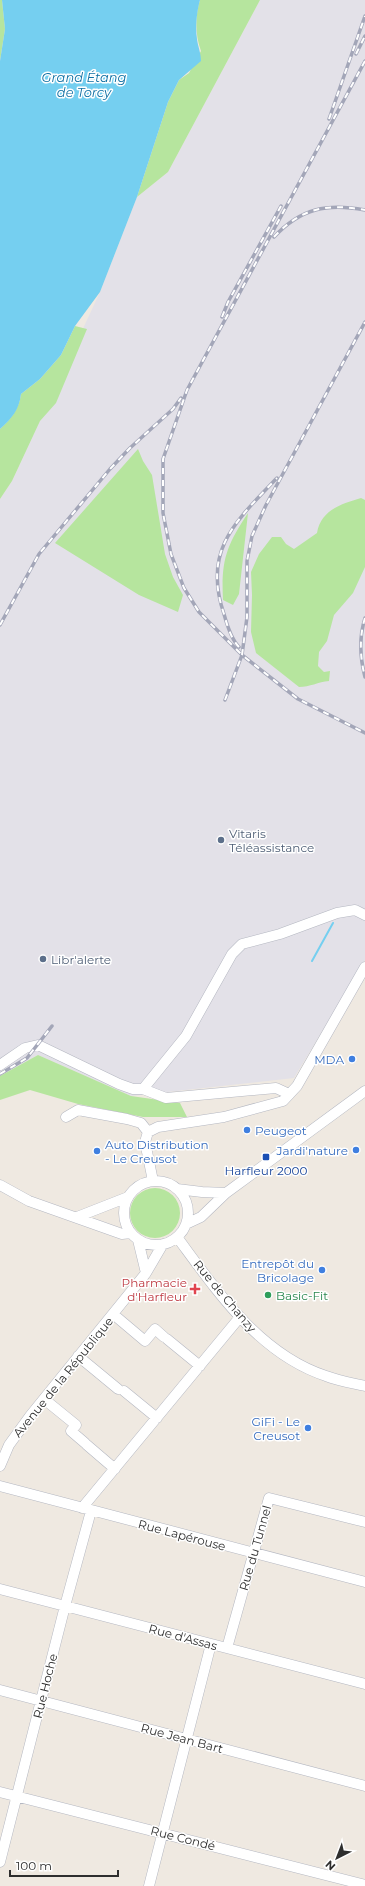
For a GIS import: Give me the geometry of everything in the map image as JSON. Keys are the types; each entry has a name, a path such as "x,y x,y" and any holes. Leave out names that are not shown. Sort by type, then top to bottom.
{"street":[{"path":"143,1089 186,1036 232,954 242,944 280,934 337,913 355,910 365,915"},
{"path":"154,1181 145,1142 148,1132 158,1127 224,1117 283,1101 297,1086 365,967"},
{"path":"0,1065 25,1048 38,1045 119,1084 133,1089 143,1089 166,1098 276,1088 289,1094"},
{"path":"186,1224 201,1217 226,1193 365,1091"},
{"path":"66,1117 78,1110 127,1119 141,1124 148,1132"},
{"path":"0,1185 29,1201 122,1234 135,1236 154,1245 163,1244 177,1237 186,1224 188,1214 187,1205 183,1196 170,1184 154,1181 143,1184 134,1189 128,1197 125,1206 124,1216 126,1225 135,1236 146,1273"},
{"path":"177,1189 226,1193"},
{"path":"77,1217 128,1197"},
{"name":"Rue de Chanzy","path":"177,1237 206,1276 240,1317 270,1345 292,1360 326,1376 365,1386"},
{"name":"Avenue de la République","path":"0,1466 9,1445 78,1356 146,1273 163,1244"},
{"path":"113,1314 145,1341 155,1329 200,1366"},
{"path":"86,1510 115,1469 240,1317"},
{"path":"78,1356 157,1418"},
{"path":"44,1399 76,1425 71,1431 115,1469"},
{"name":"Rue Lapérouse","path":"0,1486 252,1554 365,1582"},
{"name":"Rue du Tunnel","path":"227,1648 252,1554 269,1498 365,1522"},
{"name":"Rue Hoche","path":"0,1862 65,1606 86,1510"},
{"name":"Rue d'Assas","path":"0,1590 365,1684"},
{"path":"149,1886 211,1644"},
{"name":"Rue Jean Bart","path":"0,1690 365,1786"},
{"name":"Rue Condé","path":"0,1792 163,1832 365,1885"}],"shaded area":[{"path":"260,0 365,0 365,960 294,1078 131,1096 38,1055 0,1076 0,499 12,481 100,292 137,197 168,172"}],"green space":[{"path":"0,0 2,0 5,29 0,61"},
{"path":"200,0 260,0 168,172 137,197 168,102 179,80 189,73 201,51 196,26"},
{"path":"75,326 87,329 56,403 40,421 12,481 0,499 0,429 14,413 21,394 40,379 61,355"},
{"path":"138,449 143,461 152,475 165,554 173,577 183,595 178,612 139,595 55,543"},
{"path":"361,498 365,500 365,567 353,593 334,615 327,641 319,652 318,666 324,672 330,671 329,681 299,687 256,653 251,632 251,572 259,554 272,537 281,537 286,544 294,549 317,533 319,525 327,513 339,506"},
{"path":"248,513 239,594 233,605 223,600 224,564 230,545"},
{"path":"38,1055 131,1096 180,1103 187,1117 143,1117 78,1104 30,1090 0,1100 0,1076"},
{"path":"150,1188 160,1188 173,1195 180,1208 180,1218 173,1231 160,1238 150,1238 141,1234 134,1227 130,1218 130,1208 134,1199 141,1192"}],"water":[{"name":"Grand Étang de Torcy","path":"2,0 200,0 196,29 201,61 179,80 168,102 137,197 100,292 75,326 61,355 40,379 21,394 19,405 8,421 0,429 0,61 5,29"}],"waterway":[{"path":"312,961 333,923"}],"railway":[{"path":"329,119 365,16"},
{"path":"356,54 365,36"},
{"path":"365,61 187,390 163,459 163,513 171,554 184,588 199,612 242,655 298,699 365,733"},
{"path":"222,317 228,302 281,206"},
{"path":"274,237 294,220 315,210 339,207 365,210"},
{"path":"225,700 242,655 247,617 247,561 252,536 266,505 365,322"},
{"path":"0,625 39,554 110,469 130,448 173,409 181,398"},
{"path":"239,647 228,627 218,592 217,572 220,554 236,523 248,508 277,478"},
{"path":"365,618 361,648 365,677"},
{"path":"0,1074 27,1058 52,1026"}],"place":[{"name":"Vitaris Téléassistance","path":"221,840"},
{"name":"Libr'alerte","path":"43,959"},
{"name":"MDA","path":"352,1059"},
{"name":"Peugeot","path":"247,1130"},
{"name":"Jardi'nature","path":"356,1150"},
{"name":"Auto Distribution - Le Creusot","path":"97,1151"},
{"name":"Harfleur 2000","path":"266,1157"},
{"name":"Entrepôt du Bricolage","path":"322,1270"},
{"name":"Pharmacie d'Harfleur","path":"195,1289"},
{"name":"Basic-Fit","path":"268,1295"},
{"name":"GiFi - Le Creusot","path":"308,1428"}]}
